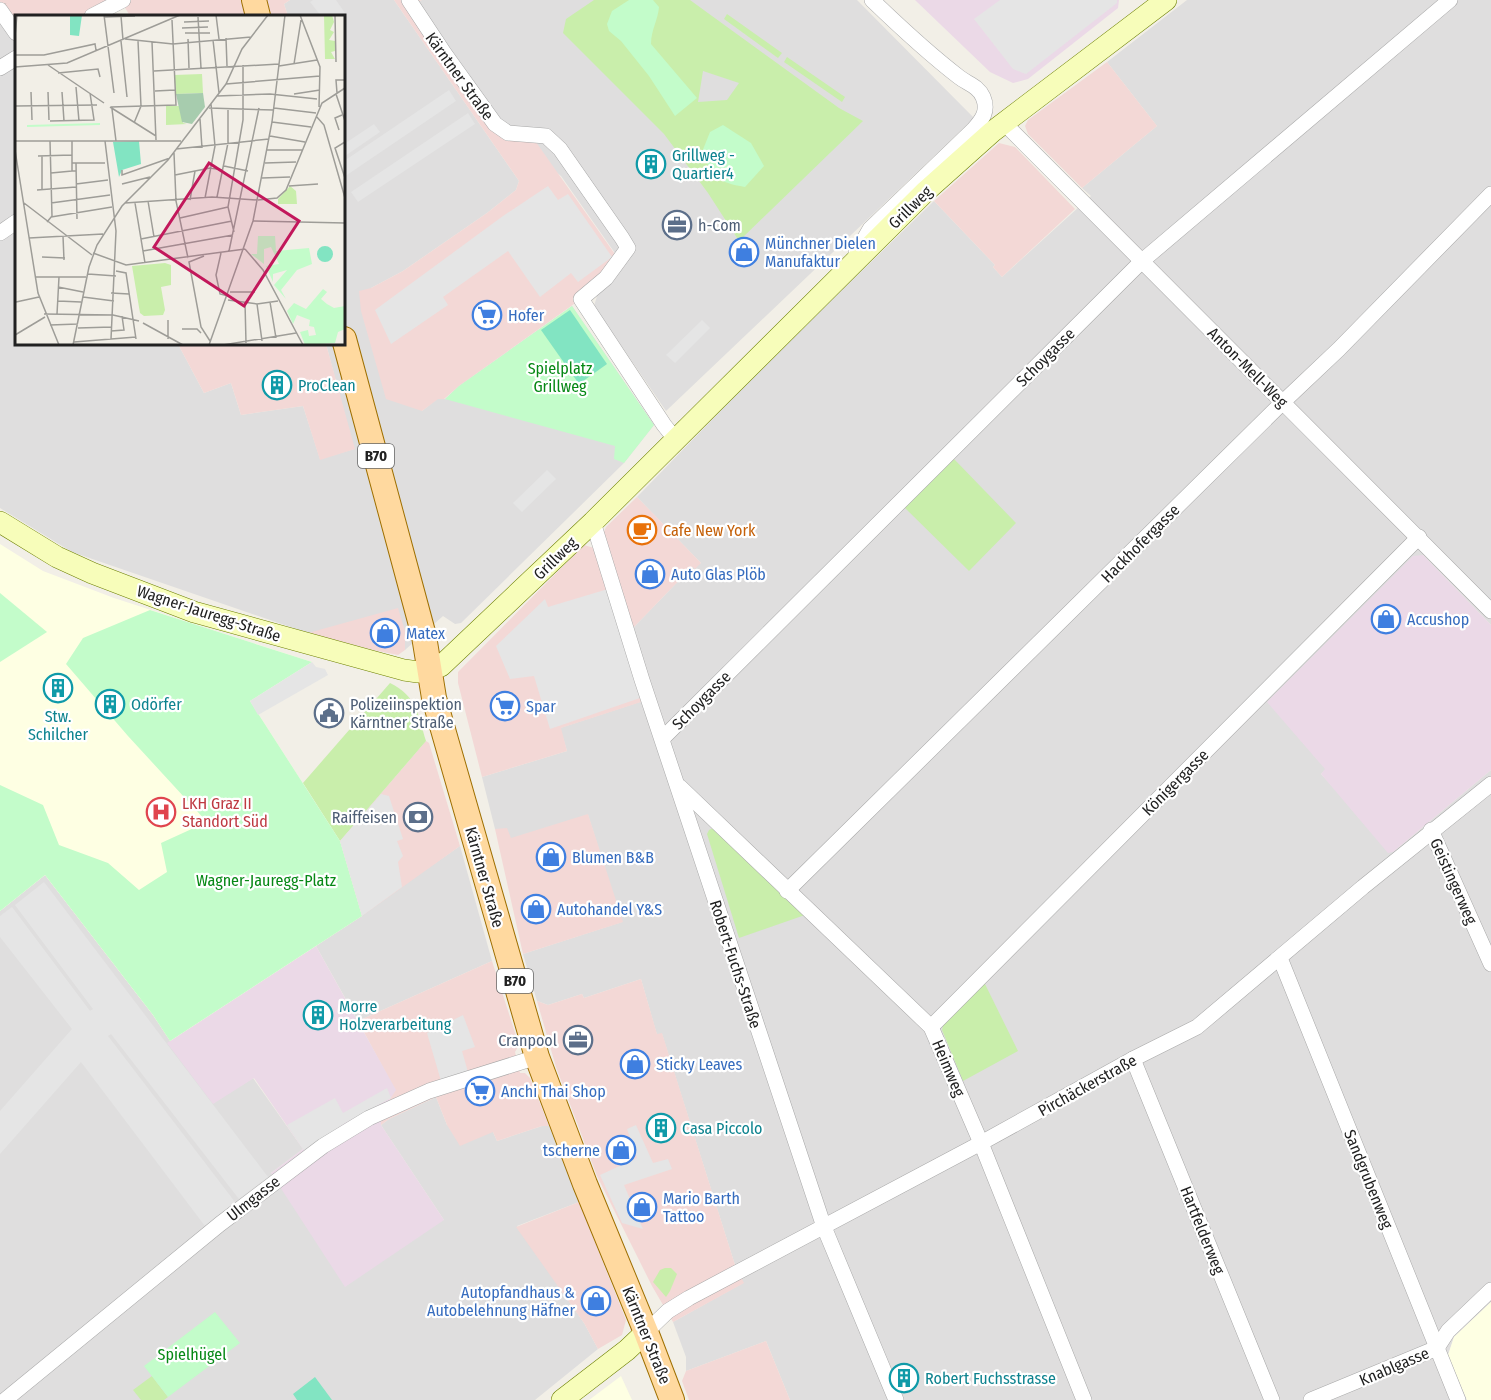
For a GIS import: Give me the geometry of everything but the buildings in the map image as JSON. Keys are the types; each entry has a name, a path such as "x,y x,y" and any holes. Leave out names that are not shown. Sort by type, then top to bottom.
{"main road":[{"name":"Grillweg","path":"429,669 441,666 593,522 926,191 1004,123 1166,0"},
{"name":"Kärntner Straße","path":"345,343 421,626 446,740 537,1057 585,1184 672,1400"},
{"name":"Wagner-Jauregg-Straße","path":"0,522 57,557 92,573 194,612 404,669 418,672 429,669"},
{"path":"562,1400 627,1350 646,1332"}],"street":[{"path":"94,15 123,0"},
{"name":"Kärntner Straße","path":"409,0 431,35 495,124 508,133 546,136 560,149 628,248 606,278 581,299 676,440"},
{"path":"846,269 870,229 973,130 983,119 986,110 984,99 977,87 931,55 872,0"},
{"name":"Schoygasse","path":"663,738 1142,261 1450,0"},
{"path":"0,10 15,32"},
{"path":"0,68 15,59"},
{"name":"Anton-Mell-Weg","path":"1004,123 1491,611"},
{"name":"Hackhofergasse","path":"787,891 1339,349 1491,194"},
{"path":"0,233 15,223"},
{"name":"Robert-Fuchs-Straße","path":"593,522 642,680 824,1227 896,1400"},
{"name":"Königergasse","path":"931,1027 1419,537"},
{"name":"Pirchäckerstraße","path":"646,1332 668,1311 689,1298 981,1143 1133,1059 1197,1027 1491,783"},
{"name":"Heimweg","path":"678,785 931,1027 981,1143 1083,1400"},
{"name":"Geistingerweg","path":"1431,831 1491,964"},
{"name":"Sandgrubenweg","path":"1278,959 1282,963 1458,1400"},
{"name":"Ulmgasse","path":"5,1400 220,1224 323,1146 369,1118 429,1091 537,1057"},
{"name":"Hartfelderweg","path":"1133,1059 1272,1400"},
{"name":"Knablgasse","path":"1311,1400 1437,1348 1448,1331 1491,1290"}],"shaded area":[{"path":"0,0 290,0 284,4 288,15 129,15 121,1 94,15 15,15 15,32 0,10"},
{"path":"290,0 394,0 519,181 516,190 487,213 403,271 371,288 422,411 438,398 445,399 459,386 572,306 654,425 624,463 461,623 455,624 443,616 405,650 405,633 308,633 72,552 0,508 0,10 15,32 15,345 179,345 204,393 231,383 241,415 303,406 320,459 354,449 326,345 345,345 345,15 288,15 284,4"},
{"path":"336,0 345,13 320,15 310,2"},
{"path":"394,0 422,0 412,4 495,124 531,135 624,267 598,293 581,299 444,399 438,399 422,411 386,399 361,311 359,291 371,288 403,271 487,213 516,190 519,181"},
{"path":"422,0 857,0 974,118 666,411 594,306 598,293 624,266 561,176 508,133 412,4"},
{"path":"915,0 1119,0 1118,8 1028,79 1013,83 990,72"},
{"path":"1000,0 1117,0 1117,3 1026,74 1013,69 974,19"},
{"path":"1187,0 1491,0 1491,625 1423,555 1325,770 1321,774 1393,852 1491,770 1491,1302 1454,1337 1448,1355 1467,1400 790,1400 766,1341 686,1371 686,1357 673,1322 743,1283 735,1265 662,1034 657,1035 641,979 584,998 582,994 548,1005 537,1001 523,954 622,922 588,815 511,839 503,829 495,829 482,777 567,751 560,728 655,697 633,628 692,567 701,563 637,497 774,356 934,201 995,265 993,267 1002,277 1091,196 1082,188 1157,126 1107,62"},
{"path":"1107,62 1157,126 1082,188 1028,134 1025,126 1028,120"},
{"path":"449,90 456,101 345,176 345,160"},
{"path":"468,113 475,124 358,202 351,192"},
{"path":"374,124 380,132 345,156 345,143"},
{"path":"999,143 1015,147 1075,209 1002,277 993,267 995,265 934,201"},
{"path":"548,186 558,200 568,194 612,257 578,282 571,273 540,297 508,251 443,297 448,305 391,344 375,310 503,216"},
{"path":"702,320 710,328 675,363 666,355"},
{"path":"179,345 326,345 355,449 320,460 303,406 241,415 231,383 204,393"},
{"path":"547,470 556,479 522,512 513,503"},
{"path":"637,497 701,563 695,569 692,567 633,628 603,534 606,527"},
{"name":"Wagner-Jauregg-Platz","path":"0,544 43,571 114,598 312,662 250,701 340,841 362,916 170,1041 153,1015 45,875 0,911"},
{"path":"584,545 594,548 641,702 561,728 567,751 482,777 458,683 458,672"},
{"path":"1423,555 1491,625 1491,770 1393,852 1388,853 1321,774 1325,769 1267,702 1413,556"},
{"path":"608,589 640,698 550,729 534,676 510,679 496,646 545,599 548,607"},
{"path":"398,608 405,631 405,650 398,655 308,633"},
{"path":"312,662 316,667 325,669 328,675 258,715 250,701"},
{"path":"426,741 429,743 460,846 362,916 340,841"},
{"path":"381,794 389,796 403,839 397,841 403,856 398,862 402,887 362,916 340,841"},
{"path":"588,814 623,922 523,954 495,829 507,828 511,838"},
{"path":"460,846 492,961 358,1021 316,946"},
{"path":"45,875 153,1015 213,1103 253,1078 303,1149 271,1173 444,1220 381,1125 436,1097 447,1125 493,1132 497,1141 542,1126 549,1126 579,1202 517,1226 584,1323 598,1349 535,1400 0,1400 0,911"},
{"path":"44,882 268,1177 239,1199 111,1034 108,1036 235,1202 205,1226 81,1062 0,1154 0,1111 72,1029 0,937 0,916 12,907 90,1011 93,1009 15,905"},
{"path":"316,946 396,1090 381,1113 381,1125 444,1220 345,1287 271,1173 303,1149 254,1078 213,1104 167,1043"},
{"path":"492,961 519,1045 515,1052 520,1073 525,1073 530,1078 549,1126 542,1126 497,1141 493,1132 460,1146 447,1125 436,1097 381,1125 381,1113 395,1090 358,1021"},
{"path":"641,979 657,1034 662,1033 735,1265 744,1283 673,1322 652,1286 597,1176 556,1067 537,1001 548,1005 582,994 584,998"},
{"path":"463,1015 475,1047 462,1051 468,1072 441,1081 427,1033"},
{"path":"387,1088 391,1098 345,1123 305,1152 287,1125 335,1098 343,1113"},
{"path":"636,1125 653,1163 668,1159 672,1169 624,1185 643,1229 622,1223 600,1175 637,1158 627,1129"},
{"path":"579,1202 626,1320 622,1335 598,1349 584,1323 516,1227"},
{"path":"1491,1302 1491,1400 1467,1400 1448,1355 1454,1337"},
{"path":"766,1341 790,1400 689,1400 682,1381 686,1371"},
{"path":"621,1376 632,1400 589,1400"}],"green space":[{"path":"594,0 690,0 839,108 863,121 739,241 708,193 664,134 563,33 566,19","holes":["703,71 739,83 727,100 698,102"]},
{"path":"629,0 653,0 659,7 651,44 697,98 675,116 649,76 621,41 609,31 607,24 612,11"},
{"path":"727,14 782,53 778,58 724,19"},
{"path":"787,57 845,97 842,102 784,62"},
{"path":"723,125 751,143 764,166 745,187 722,181 713,173 702,152 710,132"},
{"name":"Spielplatz Grillweg","path":"572,306 654,425 624,463 614,459 615,446 445,399 459,386"},
{"path":"570,310 607,364 579,384 541,330"},
{"path":"953,458 1016,523 969,571 904,507"},
{"path":"0,593 47,632 0,662"},
{"name":"Wagner-Jauregg-Platz","path":"150,610 312,662 250,701 340,841 362,916 170,1041 153,1015 45,875 0,911 0,785 43,805 59,845 108,863 139,890 167,872 161,843 207,822 66,664 83,638"},
{"path":"390,683 411,700 426,741 340,841 303,783"},
{"path":"713,828 805,915 739,938 707,834"},
{"path":"984,982 1018,1051 963,1081 942,1030 944,1021"},
{"path":"671,1268 677,1274 666,1297 653,1282 660,1270"},
{"name":"Spielhügel","path":"215,1312 240,1343 168,1397 144,1366"},
{"path":"152,1376 168,1397 164,1400 141,1400 133,1390"},
{"path":"315,1377 332,1400 297,1400 293,1394"}],"place":[{"name":"Grillweg - Quartier4","path":"651,164"},
{"name":"h-Com","path":"677,225"},
{"name":"Münchner Dielen Manufaktur","path":"744,252"},
{"name":"Hofer","path":"487,315"},
{"name":"ProClean","path":"277,385"},
{"name":"Cafe New York","path":"642,530"},
{"name":"Auto Glas Plöb","path":"650,574"},
{"name":"Accushop","path":"1386,619"},
{"name":"Matex","path":"385,633"},
{"name":"Stw. Schilcher","path":"58,688"},
{"name":"Odörfer","path":"110,704"},
{"name":"Spar","path":"505,706"},
{"name":"Polizeiinspektion Kärntner Straße","path":"329,713"},
{"name":"LKH Graz II Standort Süd","path":"161,812"},
{"name":"Raiffeisen","path":"418,817"},
{"name":"Blumen B&B","path":"551,857"},
{"name":"Autohandel Y&S","path":"536,909"},
{"name":"Morre Holzverarbeitung","path":"318,1015"},
{"name":"Cranpool","path":"578,1040"},
{"name":"Sticky Leaves","path":"635,1064"},
{"name":"Anchi Thai Shop","path":"480,1091"},
{"name":"Casa Piccolo","path":"661,1128"},
{"name":"tscherne","path":"621,1150"},
{"name":"Mario Barth Tattoo","path":"642,1207"},
{"name":"Autopfandhaus & Autobelehnung Häfner","path":"596,1301"},
{"name":"Robert Fuchsstrasse","path":"904,1378"}]}
